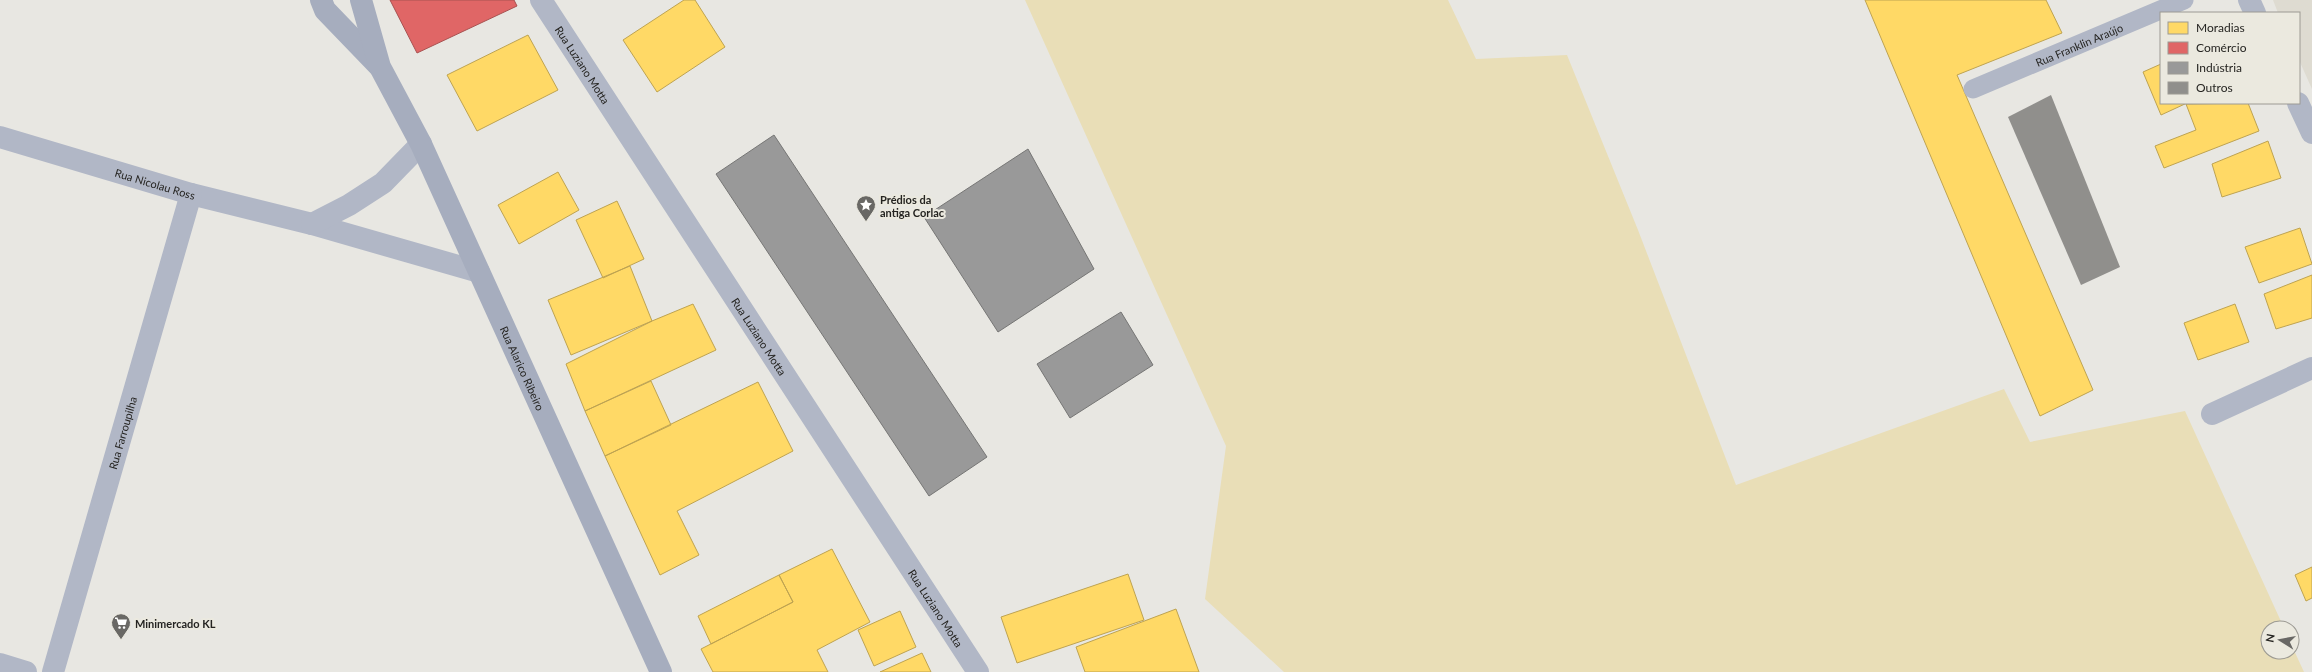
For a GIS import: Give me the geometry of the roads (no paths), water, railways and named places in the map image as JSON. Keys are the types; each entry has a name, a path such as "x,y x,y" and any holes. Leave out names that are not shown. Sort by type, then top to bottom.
{"main road":[{"name":"Rua Alarico Ribeiro","path":"321,0 325,10 380,67"},
{"name":"Rua Alarico Ribeiro","path":"361,0 380,67 421,144 661,672"}],"street":[{"name":"Rua Luziano Motta","path":"540,0 978,672"},
{"path":"2249,0 2255,12"},
{"path":"2298,104 2312,133"},
{"name":"Rua Nicolau Ross","path":"0,137 191,194 312,224 479,272"},
{"path":"312,224 349,205 383,183 421,144"},
{"name":"Rua Farroupilha","path":"53,672 191,194"},
{"path":"2212,414 2312,368"},
{"path":"0,664 26,672"}],"lane":[{"name":"Rua Franklin Araújo","path":"1973,89 2184,0"}],"place":[{"name":"Prédios da antiga Corlac","path":"866,222"},
{"name":"Minimercado KL","path":"121,640"}]}
